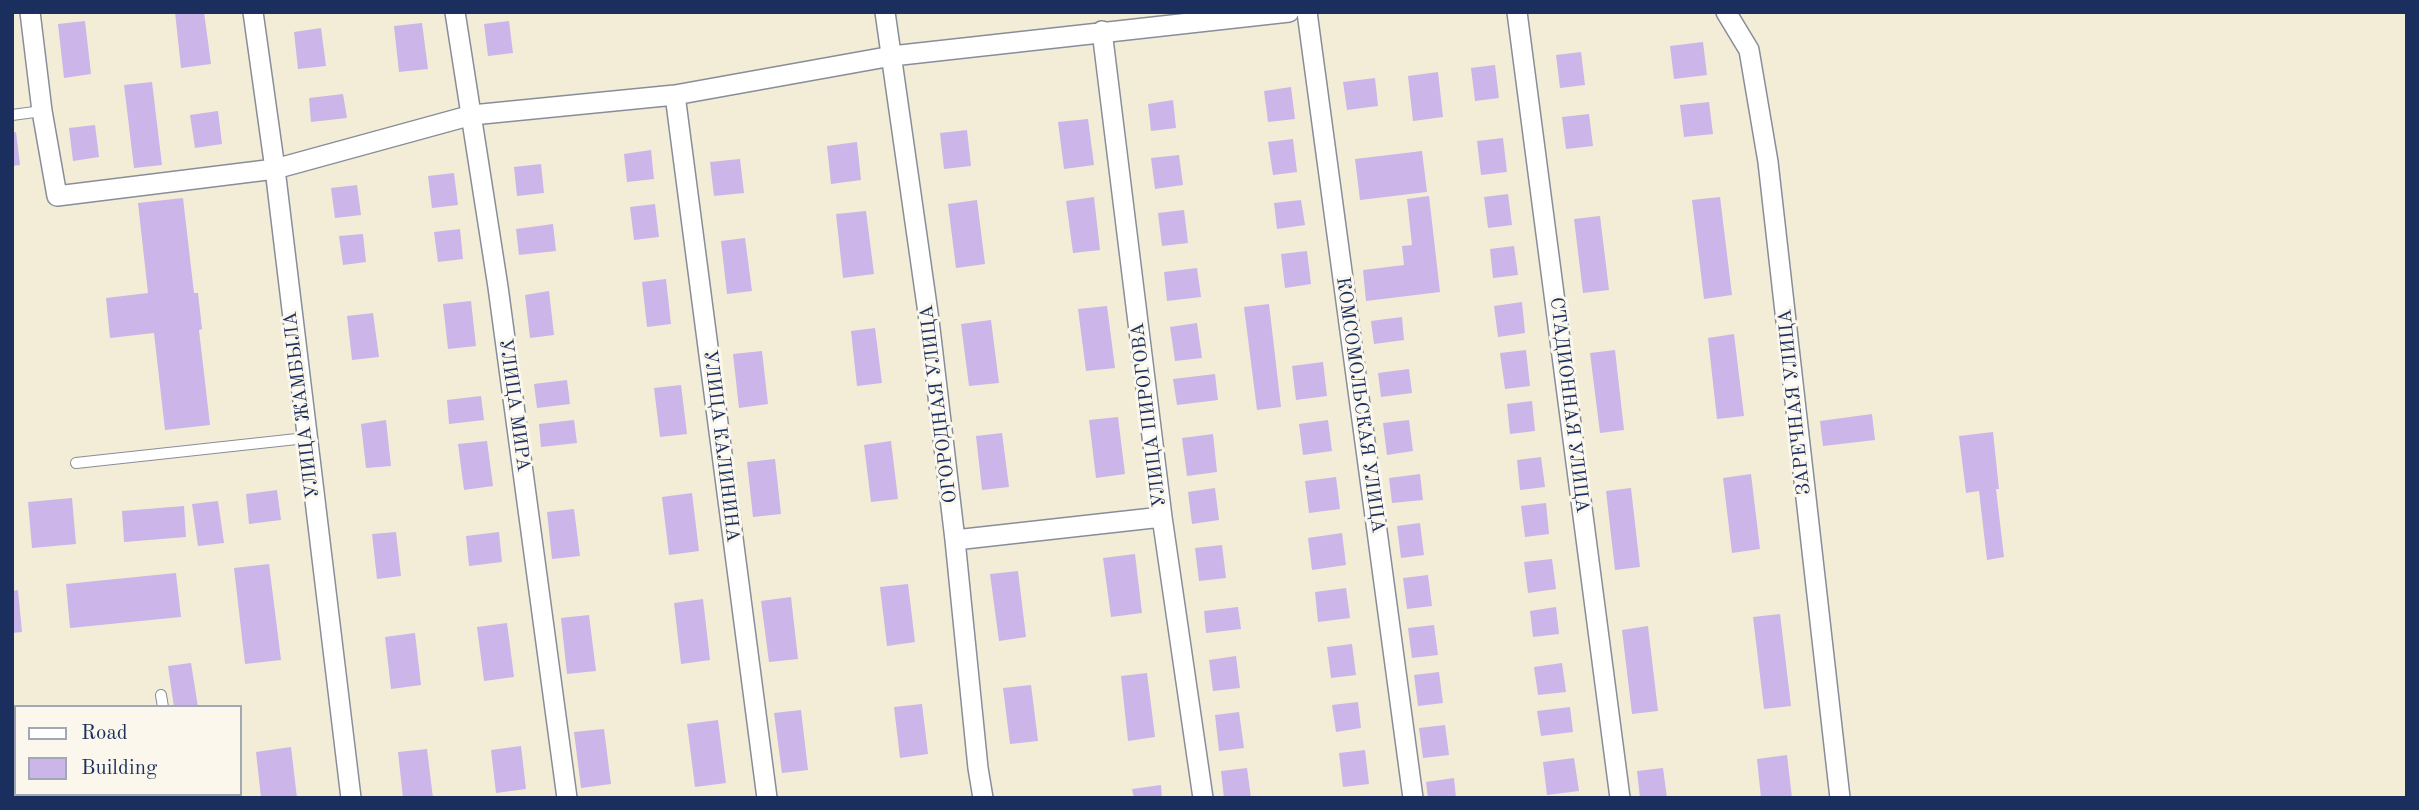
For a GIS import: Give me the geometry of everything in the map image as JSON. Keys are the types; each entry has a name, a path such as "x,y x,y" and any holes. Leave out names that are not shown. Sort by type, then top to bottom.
{"street":[{"path":"30,12 42,111 57,195 275,169 472,114 675,95 892,56 1289,12"},
{"name":"УЛИЦА ЖАМБЫЛА","path":"253,12 275,169 351,798"},
{"name":"УЛИЦА МИРА","path":"455,12 498,287 567,798"},
{"name":"ОГОРОДНАЯ УЛИЦА","path":"885,12 929,320 983,798"},
{"name":"КОМСОМОЛЬСКАЯ УЛИЦА","path":"1307,12 1413,798"},
{"name":"СТАДИОННАЯ УЛИЦА","path":"1517,12 1620,798"},
{"name":"ЗАРЕЧНАЯ УЛИЦА","path":"1726,12 1749,50 1768,162 1840,798"},
{"name":"УЛИЦА ПИРОГОВА","path":"1102,31 1162,517 1203,798"},
{"name":"УЛИЦА КАЛИНИНА","path":"675,95 767,798"},
{"path":"955,540 1162,517"}],"lane":[{"path":"12,115 42,111"},
{"path":"76,463 306,438"},
{"path":"162,695 163,705"}],"building":[{"path":"175,12 204,12 211,64 181,68"},
{"path":"85,21 91,74 64,78 58,24"},
{"path":"509,21 513,53 488,56 484,24"},
{"path":"422,23 428,69 399,72 394,26"},
{"path":"321,28 326,66 298,69 294,32"},
{"path":"1703,42 1707,75 1674,79 1670,46"},
{"path":"1581,52 1585,85 1560,88 1556,55"},
{"path":"1495,65 1499,98 1475,101 1471,68"},
{"path":"1438,72 1443,117 1413,121 1408,76"},
{"path":"1375,78 1378,106 1347,110 1343,82"},
{"path":"152,82 162,165 134,168 124,85"},
{"path":"1291,87 1295,119 1268,122 1264,91"},
{"path":"343,94 347,118 311,122 309,98"},
{"path":"1173,100 1176,128 1151,131 1148,104"},
{"path":"1709,102 1713,134 1684,137 1680,105"},
{"path":"218,111 222,144 195,148 190,115"},
{"path":"1589,114 1593,146 1566,149 1562,117"},
{"path":"1088,119 1094,165 1064,169 1058,122"},
{"path":"95,125 99,157 73,161 69,128"},
{"path":"967,130 971,166 944,169 940,133"},
{"path":"16,132 20,165 12,166 12,133"},
{"path":"1503,138 1507,172 1481,175 1477,141"},
{"path":"1293,139 1297,172 1273,175 1268,142"},
{"path":"857,142 861,180 831,184 827,146"},
{"path":"651,150 654,179 627,182 624,154"},
{"path":"1422,151 1427,192 1360,200 1355,159"},
{"path":"1179,155 1183,185 1155,189 1151,158"},
{"path":"740,159 744,193 714,196 710,162"},
{"path":"541,164 544,193 517,196 514,167"},
{"path":"454,173 458,205 432,208 428,176"},
{"path":"357,185 361,215 335,218 331,188"},
{"path":"1508,194 1512,225 1488,228 1484,197"},
{"path":"1429,196 1440,292 1366,301 1363,270 1404,265 1402,246 1412,245 1407,199"},
{"path":"1094,197 1100,250 1073,253 1066,201"},
{"path":"1720,197 1732,295 1704,299 1692,200"},
{"path":"183,198 194,293 198,293 202,329 199,330 210,425 165,430 154,333 110,338 106,298 148,293 138,203"},
{"path":"977,200 985,264 956,268 948,204"},
{"path":"1301,200 1305,225 1277,229 1274,203"},
{"path":"655,204 659,237 634,240 630,207"},
{"path":"1184,210 1188,243 1162,246 1158,213"},
{"path":"866,211 874,274 843,278 836,214"},
{"path":"1600,216 1609,290 1583,293 1574,219"},
{"path":"553,224 556,251 519,255 516,229"},
{"path":"460,229 463,259 438,262 434,232"},
{"path":"363,234 366,262 343,265 339,236"},
{"path":"745,238 752,291 727,294 721,241"},
{"path":"1514,246 1518,275 1493,278 1490,249"},
{"path":"1307,251 1311,284 1285,288 1281,254"},
{"path":"1197,268 1201,297 1167,301 1164,272"},
{"path":"666,279 671,324 647,327 642,282"},
{"path":"549,291 554,335 530,338 525,295"},
{"path":"471,301 476,346 448,349 443,304"},
{"path":"1522,302 1525,333 1498,337 1494,306"},
{"path":"1269,304 1281,407 1257,410 1244,307"},
{"path":"1107,306 1115,368 1086,371 1078,309"},
{"path":"373,313 379,357 352,360 347,316"},
{"path":"1402,317 1404,340 1374,344 1371,321"},
{"path":"991,320 999,383 969,386 961,324"},
{"path":"1197,323 1202,358 1175,361 1170,327"},
{"path":"875,328 882,383 857,386 851,331"},
{"path":"1734,334 1744,416 1717,419 1708,338"},
{"path":"1526,350 1530,386 1505,389 1500,353"},
{"path":"1615,350 1624,430 1600,433 1590,353"},
{"path":"762,351 768,404 739,408 733,354"},
{"path":"1323,362 1327,396 1296,400 1292,366"},
{"path":"1409,369 1412,393 1381,397 1378,373"},
{"path":"1215,374 1218,400 1177,405 1173,379"},
{"path":"567,380 570,404 537,408 534,384"},
{"path":"681,385 687,434 660,437 654,388"},
{"path":"481,396 484,420 449,424 447,400"},
{"path":"1532,401 1535,431 1510,434 1507,404"},
{"path":"1872,414 1875,440 1823,446 1820,421"},
{"path":"1118,417 1125,474 1096,478 1089,420"},
{"path":"386,420 391,466 366,468 361,424"},
{"path":"574,420 577,443 541,447 539,424"},
{"path":"1328,420 1332,451 1303,455 1299,424"},
{"path":"1409,420 1413,451 1387,455 1383,423"},
{"path":"1993,432 2004,557 1987,560 1979,491 1966,493 1959,436"},
{"path":"1002,433 1009,487 982,490 976,436"},
{"path":"1213,434 1217,472 1187,476 1182,438"},
{"path":"487,441 493,486 464,490 458,444"},
{"path":"891,441 898,499 871,502 864,445"},
{"path":"1541,457 1545,487 1520,490 1517,460"},
{"path":"775,459 781,514 753,517 747,462"},
{"path":"1420,474 1423,500 1392,503 1389,478"},
{"path":"1751,474 1760,549 1732,553 1723,478"},
{"path":"1336,477 1340,509 1309,513 1305,481"},
{"path":"1215,488 1219,520 1192,524 1188,492"},
{"path":"1631,488 1640,567 1615,570 1606,491"},
{"path":"277,490 281,520 249,524 246,494"},
{"path":"692,493 699,551 669,555 662,497"},
{"path":"72,498 76,544 32,548 28,502"},
{"path":"218,501 224,543 198,546 192,504"},
{"path":"1546,503 1549,534 1525,537 1521,506"},
{"path":"184,506 186,537 124,542 122,511"},
{"path":"574,509 580,556 552,559 547,512"},
{"path":"1420,523 1424,555 1401,558 1397,526"},
{"path":"396,532 401,576 377,579 372,534"},
{"path":"499,532 502,562 469,566 466,536"},
{"path":"1342,533 1346,565 1312,570 1308,538"},
{"path":"1222,545 1226,578 1199,581 1195,548"},
{"path":"1135,554 1142,613 1111,617 1103,558"},
{"path":"1552,559 1556,589 1528,593 1524,562"},
{"path":"269,564 281,660 245,664 234,568"},
{"path":"1018,571 1026,637 999,641 990,574"},
{"path":"176,573 181,617 70,628 66,584"},
{"path":"1428,575 1432,606 1407,609 1403,578"},
{"path":"908,584 915,642 887,646 880,587"},
{"path":"1346,588 1350,618 1318,622 1315,592"},
{"path":"18,590 22,632 12,633 12,591"},
{"path":"791,597 798,659 769,662 761,601"},
{"path":"703,599 710,660 681,664 674,603"},
{"path":"1238,607 1241,629 1206,633 1204,611"},
{"path":"1556,607 1559,634 1533,637 1530,611"},
{"path":"1780,614 1791,706 1764,709 1753,617"},
{"path":"589,615 596,671 567,674 561,618"},
{"path":"507,623 514,677 484,681 477,627"},
{"path":"1434,625 1438,655 1412,658 1408,628"},
{"path":"1648,626 1658,711 1632,714 1622,630"},
{"path":"415,633 421,685 391,689 385,637"},
{"path":"1352,644 1356,675 1331,678 1327,647"},
{"path":"1236,656 1240,688 1213,691 1209,660"},
{"path":"191,663 198,705 174,705 168,666"},
{"path":"1562,663 1566,692 1538,695 1534,667"},
{"path":"1439,672 1443,703 1418,706 1414,675"},
{"path":"1147,673 1155,737 1128,741 1121,676"},
{"path":"1031,685 1038,741 1010,744 1003,688"},
{"path":"1358,702 1361,728 1336,732 1332,705"},
{"path":"922,704 928,754 900,758 894,707"},
{"path":"1570,707 1573,732 1541,736 1537,711"},
{"path":"801,710 808,770 782,773 774,713"},
{"path":"1239,712 1244,748 1219,751 1215,715"},
{"path":"718,720 726,783 695,787 687,724"},
{"path":"1445,725 1449,755 1423,758 1419,728"},
{"path":"604,729 611,784 581,788 574,732"},
{"path":"521,746 526,789 496,793 491,750"},
{"path":"291,747 297,798 261,798 256,752"},
{"path":"427,749 433,798 403,798 398,752"},
{"path":"1365,750 1369,784 1343,787 1339,753"},
{"path":"1787,755 1792,798 1761,798 1757,759"},
{"path":"1574,758 1579,791 1547,795 1543,762"},
{"path":"1247,768 1251,798 1224,798 1221,771"},
{"path":"1663,768 1667,798 1640,798 1637,771"},
{"path":"1454,778 1456,798 1428,798 1426,782"},
{"path":"1161,785 1162,798 1134,798 1132,789"}]}
